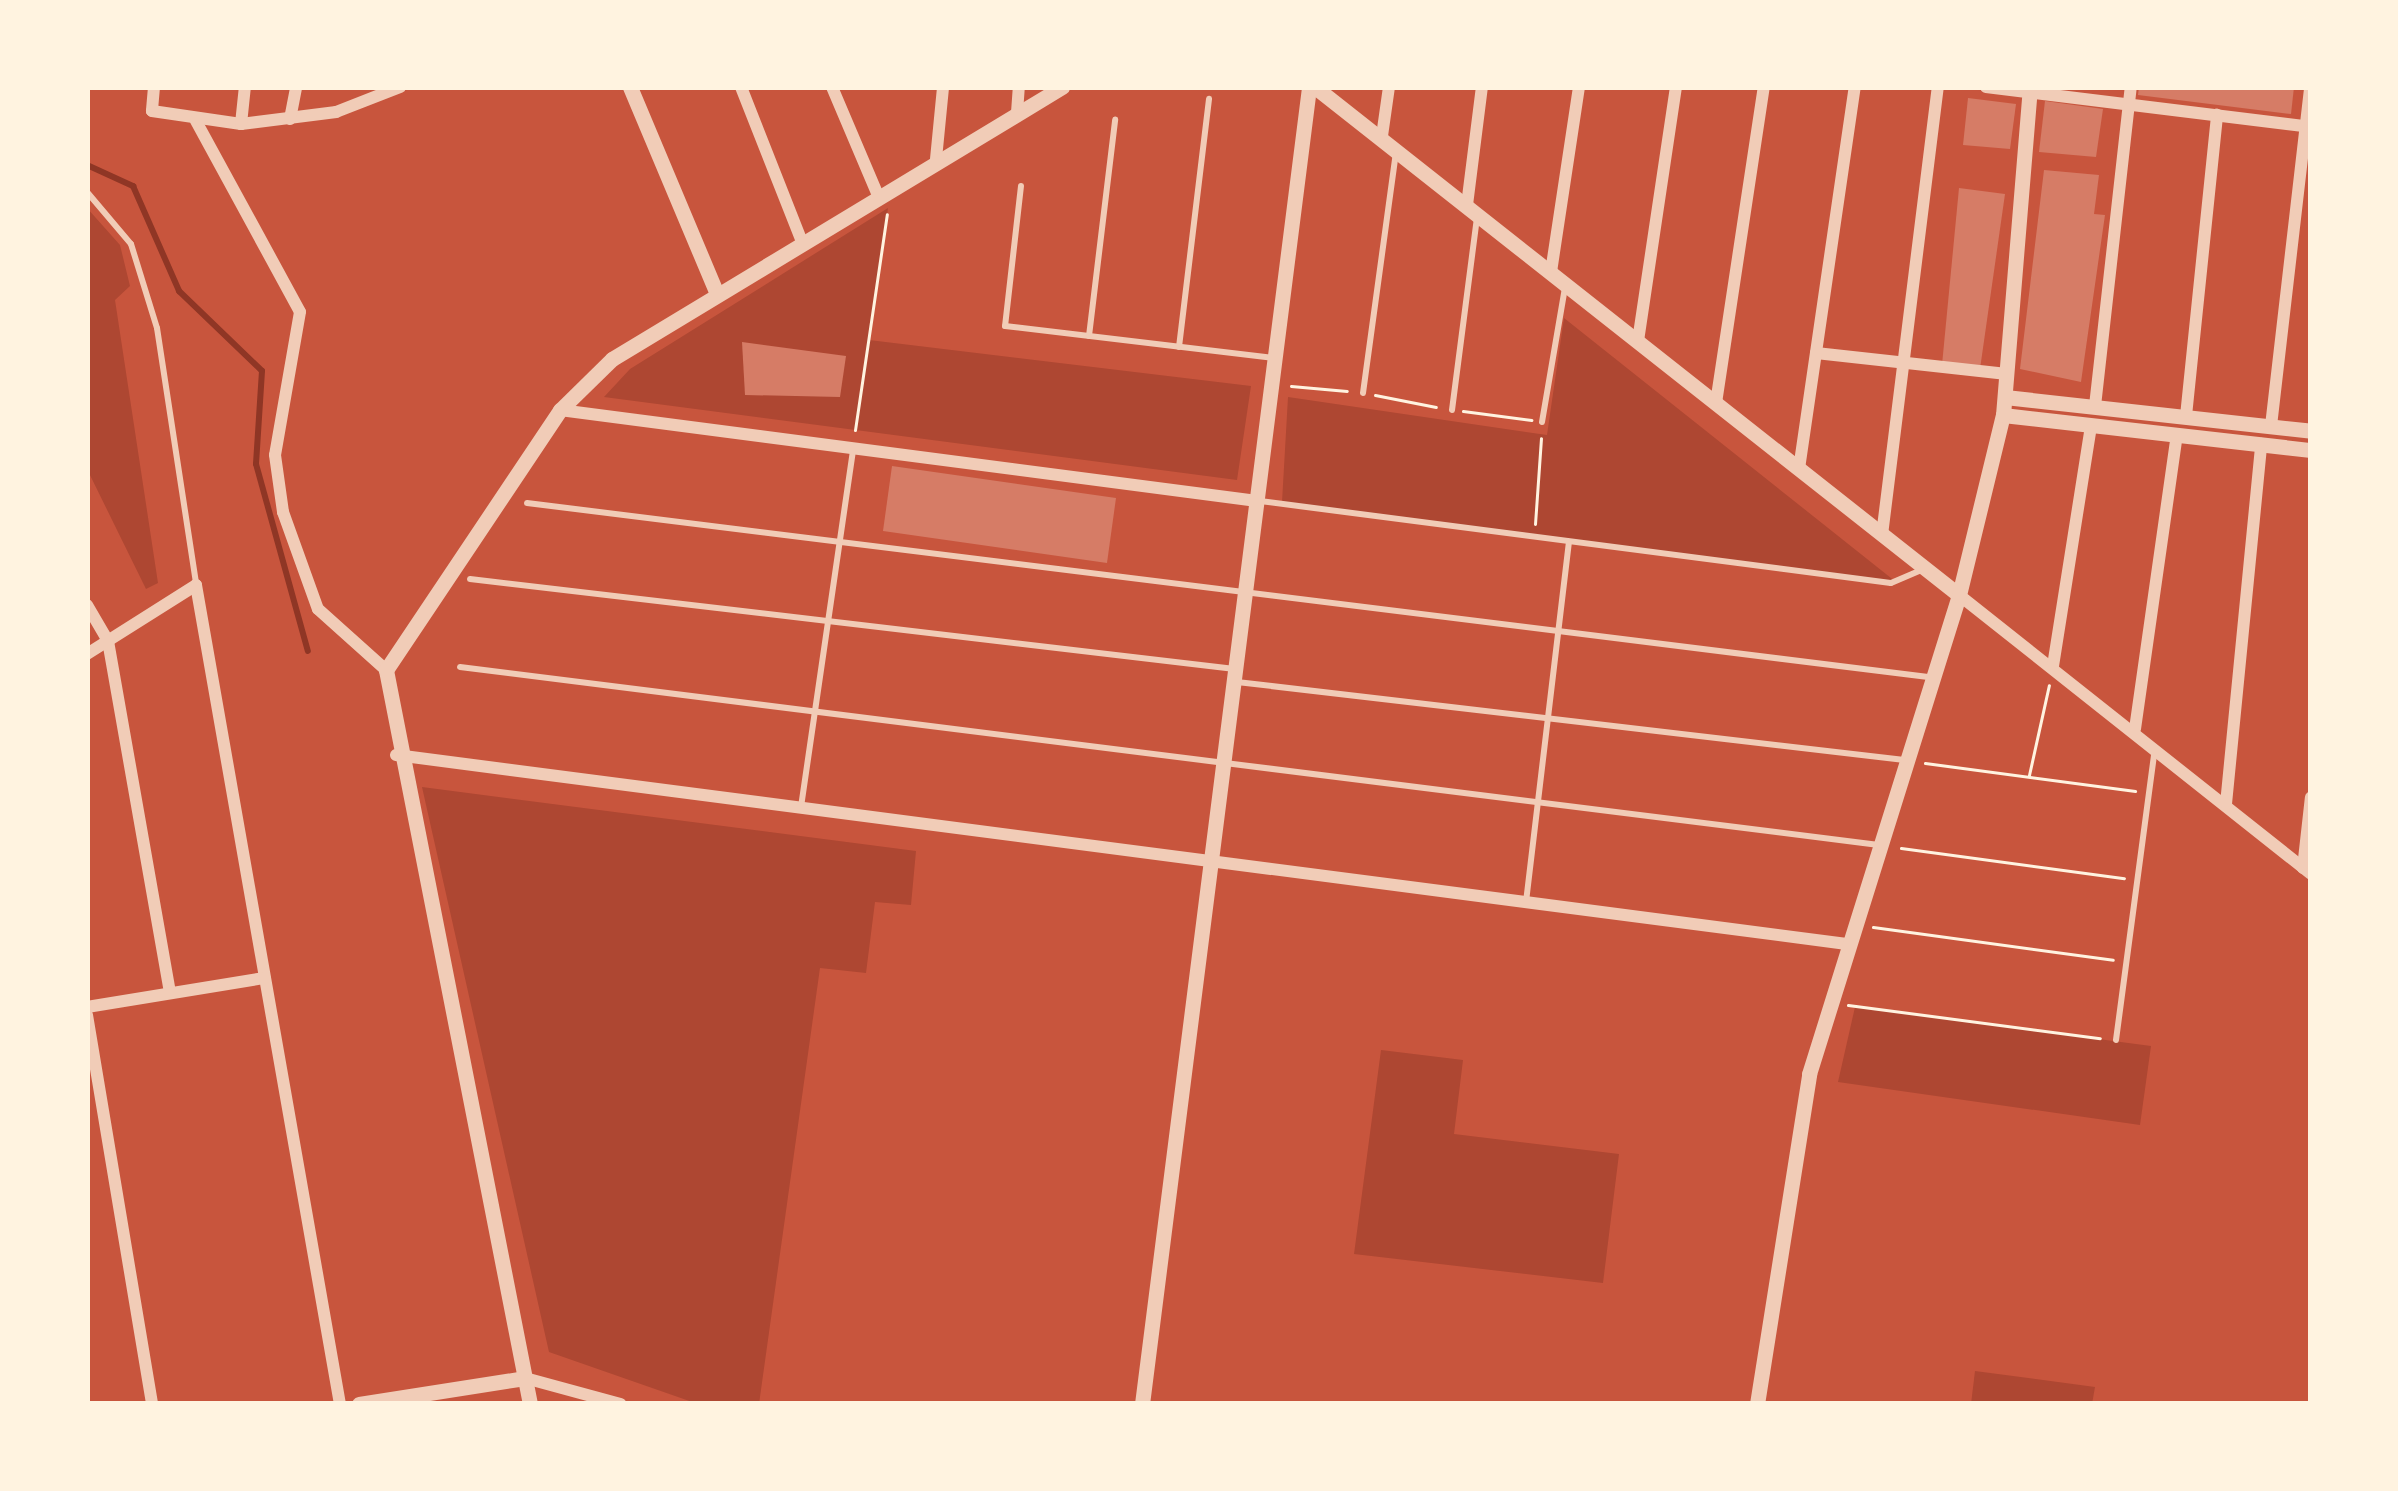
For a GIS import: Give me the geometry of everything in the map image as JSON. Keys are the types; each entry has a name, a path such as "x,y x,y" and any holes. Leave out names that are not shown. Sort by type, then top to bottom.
{"street":[{"path":"154,87 152,111 241,124 290,119 396,88"},
{"path":"241,124 245,87"},
{"path":"290,119 296,87"},
{"path":"630,87 716,292"},
{"path":"741,87 801,239"},
{"path":"832,87 884,189"},
{"path":"936,159 944,87"},
{"path":"1017,113 1019,87"},
{"path":"384,678 560,410 612,359 801,239 1062,87"},
{"path":"1142,1404 1312,87 1382,136 1882,535 2155,745 2307,871"},
{"path":"1382,136 1389,87"},
{"path":"1473,209 1482,87"},
{"path":"1551,272 1579,87"},
{"path":"1638,341 1676,87"},
{"path":"1716,403 1764,87"},
{"path":"1799,469 1855,87"},
{"path":"1882,535 1938,87"},
{"path":"1986,87 2308,127"},
{"path":"2095,406 2131,87"},
{"path":"2271,426 2310,87"},
{"path":"1757,1404 1828,1002 1959,595 2003,416 2030,90"},
{"path":"2186,416 2217,115"},
{"path":"196,121 301,312 275,454 283,512 318,609 384,678 395,754 530,1404"},
{"path":"1816,353 2007,374"},
{"path":"2005,397 2311,431"},
{"path":"560,410 1257,501"},
{"path":"2003,416 2311,449"},
{"path":"2054,666 2091,426"},
{"path":"2134,729 2177,435"},
{"path":"2226,804 2261,444"},
{"path":"87,654 196,585 340,1404"},
{"path":"87,605 108,641 170,993"},
{"path":"395,754 1847,944"},
{"path":"2307,871 2311,797"},
{"path":"152,1404 87,1011 266,978"},
{"path":"359,1404 525,1378 621,1404"}],"lane":[{"path":"1180,347 1209,99"},
{"path":"1089,336 1115,120"},
{"path":"1363,393 1397,148"},
{"path":"1022,186 1005,326 1275,358"},
{"path":"87,192 131,244 157,328 196,585"},
{"path":"1452,410 1473,209"},
{"path":"1543,422 1565,284"},
{"path":"801,807 853,450"},
{"path":"1257,501 1892,583 1923,567"},
{"path":"526,503 842,538 1245,595 1934,678"},
{"path":"1526,902 1569,543"},
{"path":"470,579 828,621 1547,720 1908,760"},
{"path":"460,667 1223,767 1882,845"},
{"path":"2116,1040 2155,745"}],"path":[{"path":"853,450 884,189"},
{"path":"1272,383 1543,422 1534,538"},
{"path":"2028,777 2054,666"},
{"path":"1908,760 2149,793"},
{"path":"1882,845 2137,879"},
{"path":"1853,924 2126,962"},
{"path":"1828,1002 2116,1040"}],"shaded area":[{"path":"87,208 120,245 130,286 115,300 158,583 146,589 87,469"},
{"path":"888,208 869,340 1251,386 1237,480 604,397 630,369"},
{"path":"1564,318 1896,582 1282,502 1288,397 1547,435"},
{"path":"422,787 916,851 911,905 875,902 866,973 820,968 759,1404 698,1404 549,1352"},
{"path":"1855,1007 2151,1046 2140,1125 1838,1082"},
{"path":"1381,1050 1463,1060 1454,1134 1619,1154 1603,1283 1354,1254"},
{"path":"1975,1371 2095,1387 2092,1404 1971,1404"}],"building":[{"path":"2139,87 2294,87 2291,114 2138,95"},
{"path":"1968,98 2016,104 2010,149 1963,145"},
{"path":"2045,101 2103,109 2096,157 2039,152"},
{"path":"2044,170 2099,175 2094,214 2105,215 2081,382 2020,369"},
{"path":"1959,188 2005,194 1980,369 1942,365"},
{"path":"742,342 846,356 840,397 745,395"},
{"path":"892,466 1116,498 1107,563 883,531"}],"waterway":[{"path":"87,165 133,186 179,291 262,371 256,464 308,651"}]}
